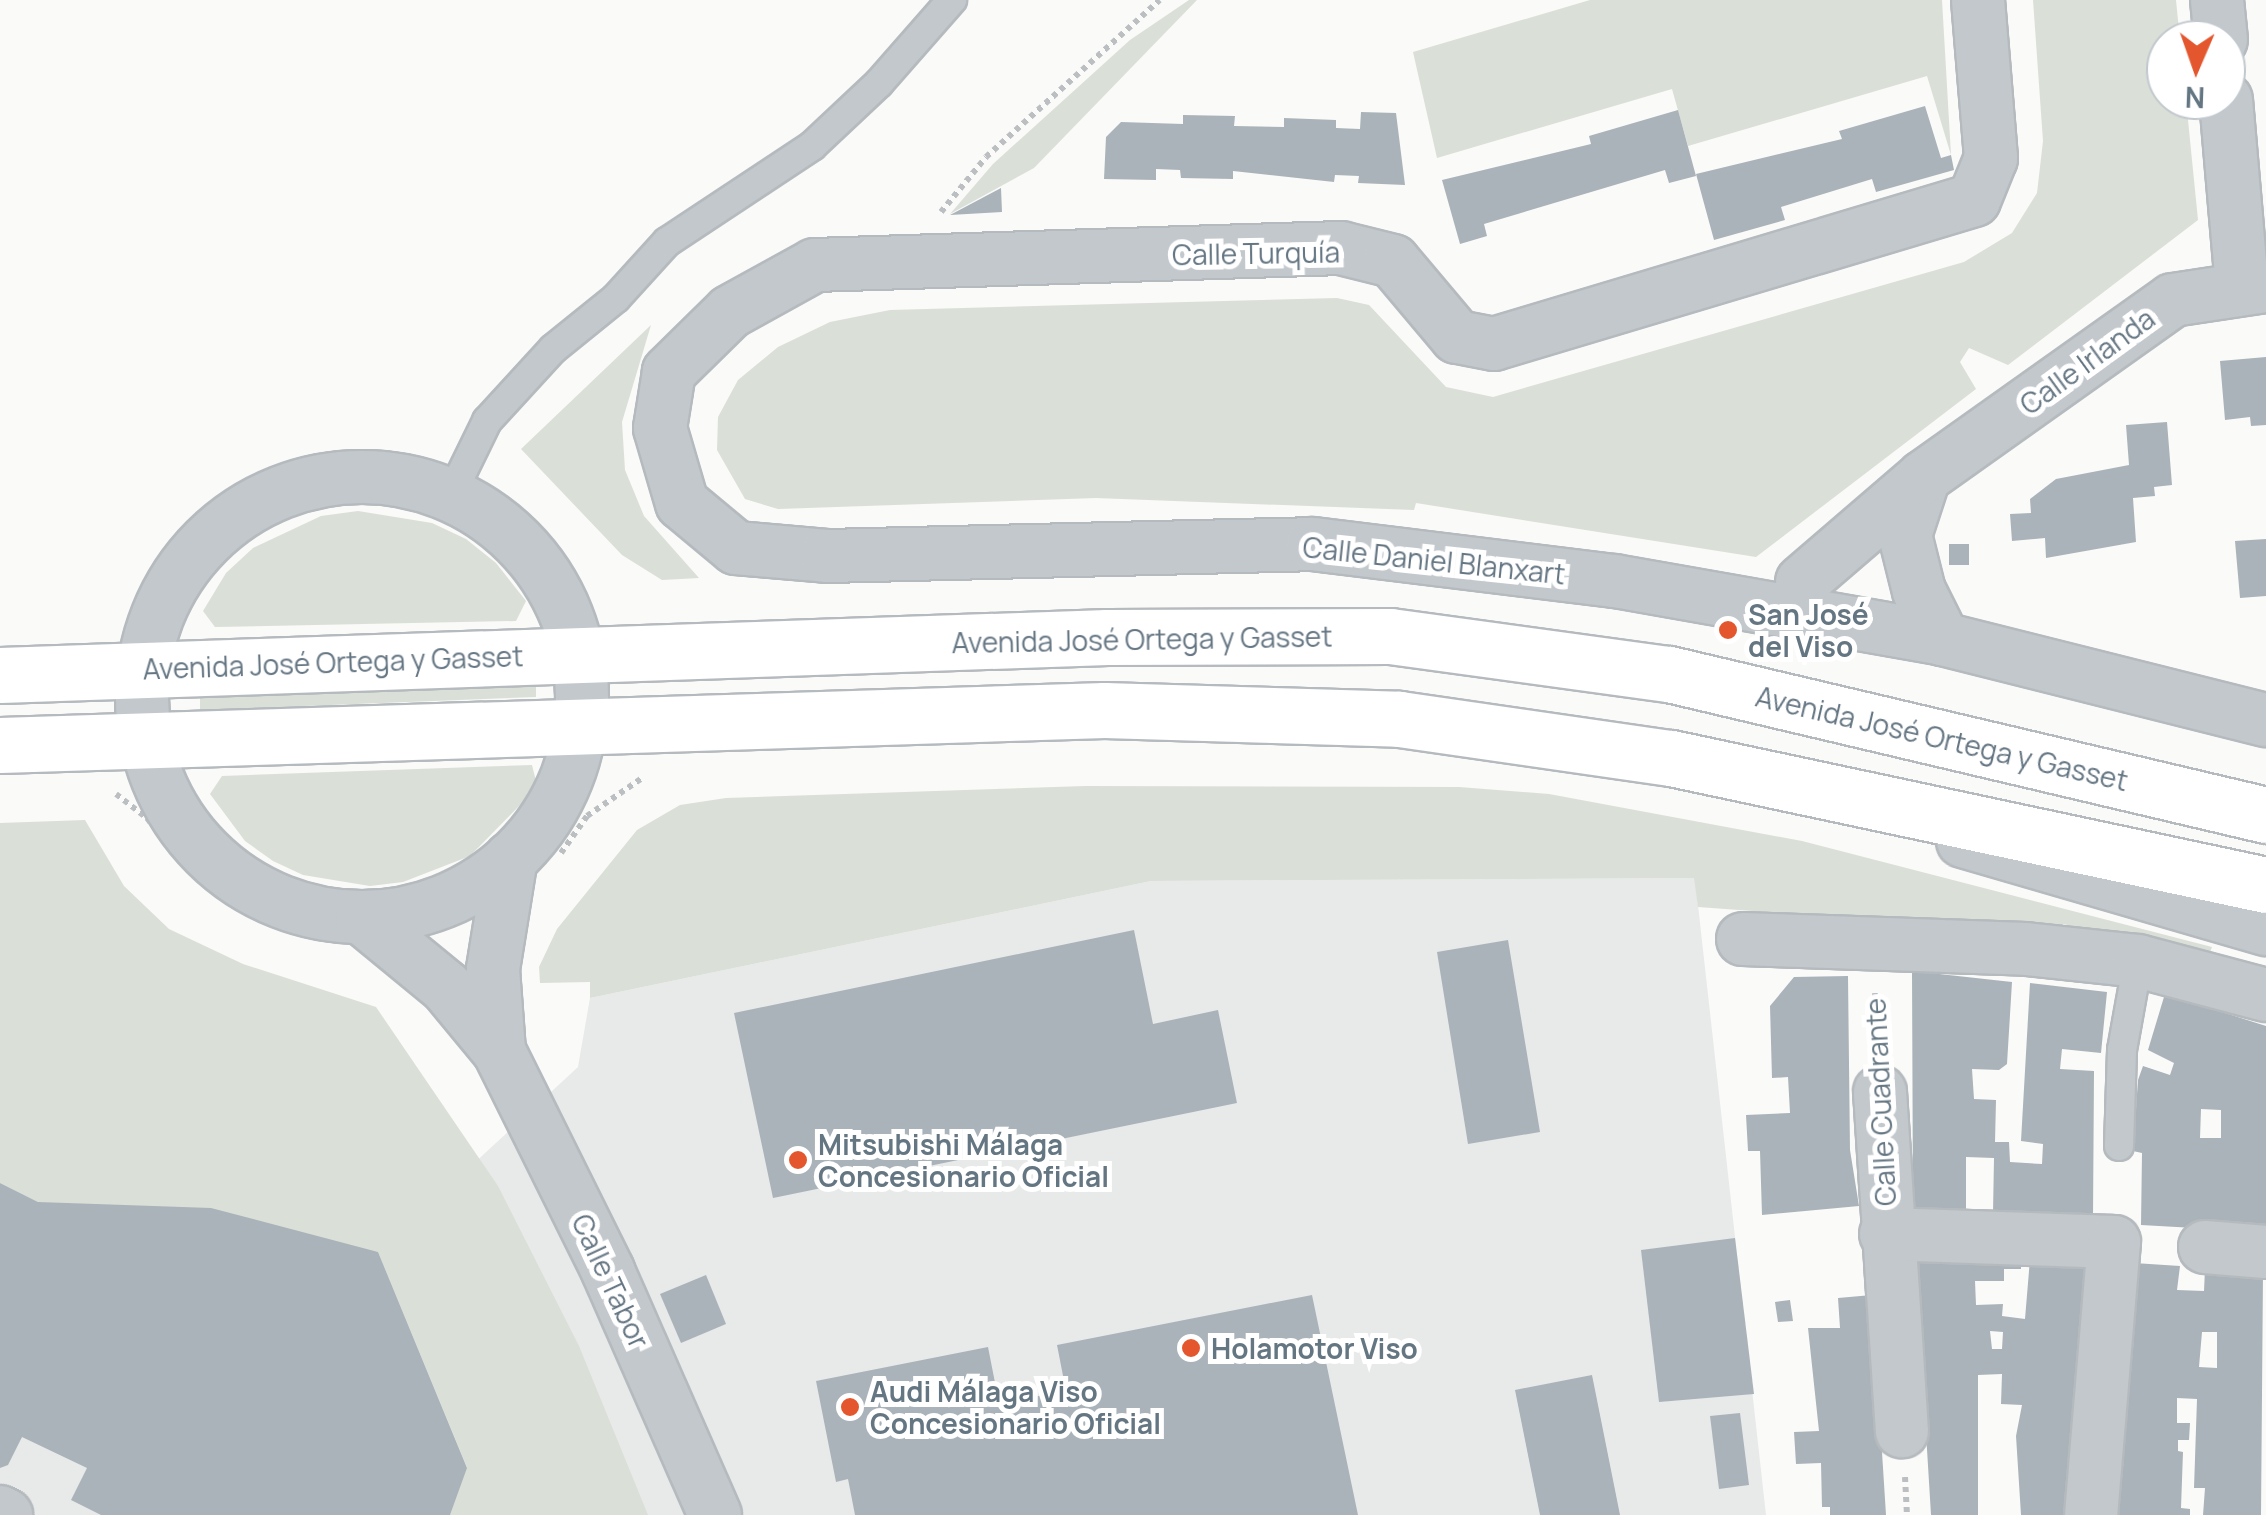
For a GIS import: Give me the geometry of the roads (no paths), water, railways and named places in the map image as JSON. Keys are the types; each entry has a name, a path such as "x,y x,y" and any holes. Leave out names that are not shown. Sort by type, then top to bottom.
{"main road":[{"name":"Avenida José Ortega y Gasset","path":"0,675 1107,637 1390,636 1668,674 2266,815"},
{"path":"0,745 1104,710 1399,720 1672,758 2266,885"}],"street":[{"name":"Calle Turquía","path":"660,428 669,372 730,312 816,265 1340,248 1393,261 1456,336 1494,344 1974,200 1990,158 1978,0"},
{"path":"2229,120 2254,287"},
{"name":"Calle Irlanda","path":"1802,582 1924,478 2173,300 2254,287"},
{"name":"Calle Daniel Blanxart","path":"660,428 682,503 736,548 827,556 1313,544 1615,581 1943,639 2266,720"},
{"path":"355,476 428,486 492,518 543,569 578,653 581,728 565,787 533,838 534,858 435,906 344,928 289,906 224,870 175,816 143,740 144,670 174,580 222,526 284,489 355,476"},
{"path":"1924,478 1905,536 1919,591 1943,639"},
{"path":"1781,781 2100,885 2266,929"},
{"name":"Calle Tabor","path":"499,1051 493,969 534,858"},
{"name":"Calle Tabor","path":"344,928 446,986 499,1051 608,1271 714,1515"},
{"path":"1743,940 2026,949 2138,961 2266,994"},
{"name":"Calle Cuadrante","path":"1880,1092 1886,1234 1902,1431"},
{"name":"Calle Cuadrante","path":"1886,1234 2114,1242 2091,1515"},
{"path":"2205,1247 2266,1252"}],"lane":[{"path":"450,497 487,421 553,349 616,298 668,242 812,146 879,84 952,0"},
{"path":"2119,1146 2122,1050 2138,961"}],"place":[{"name":"San José del Viso","path":"1728,630"},
{"name":"Mitsubishi Málaga Concesionario Oficial","path":"798,1160"},
{"name":"Holamotor Viso","path":"1191,1348"},
{"name":"Audi Málaga Viso Concesionario Oficial","path":"850,1407"}]}
